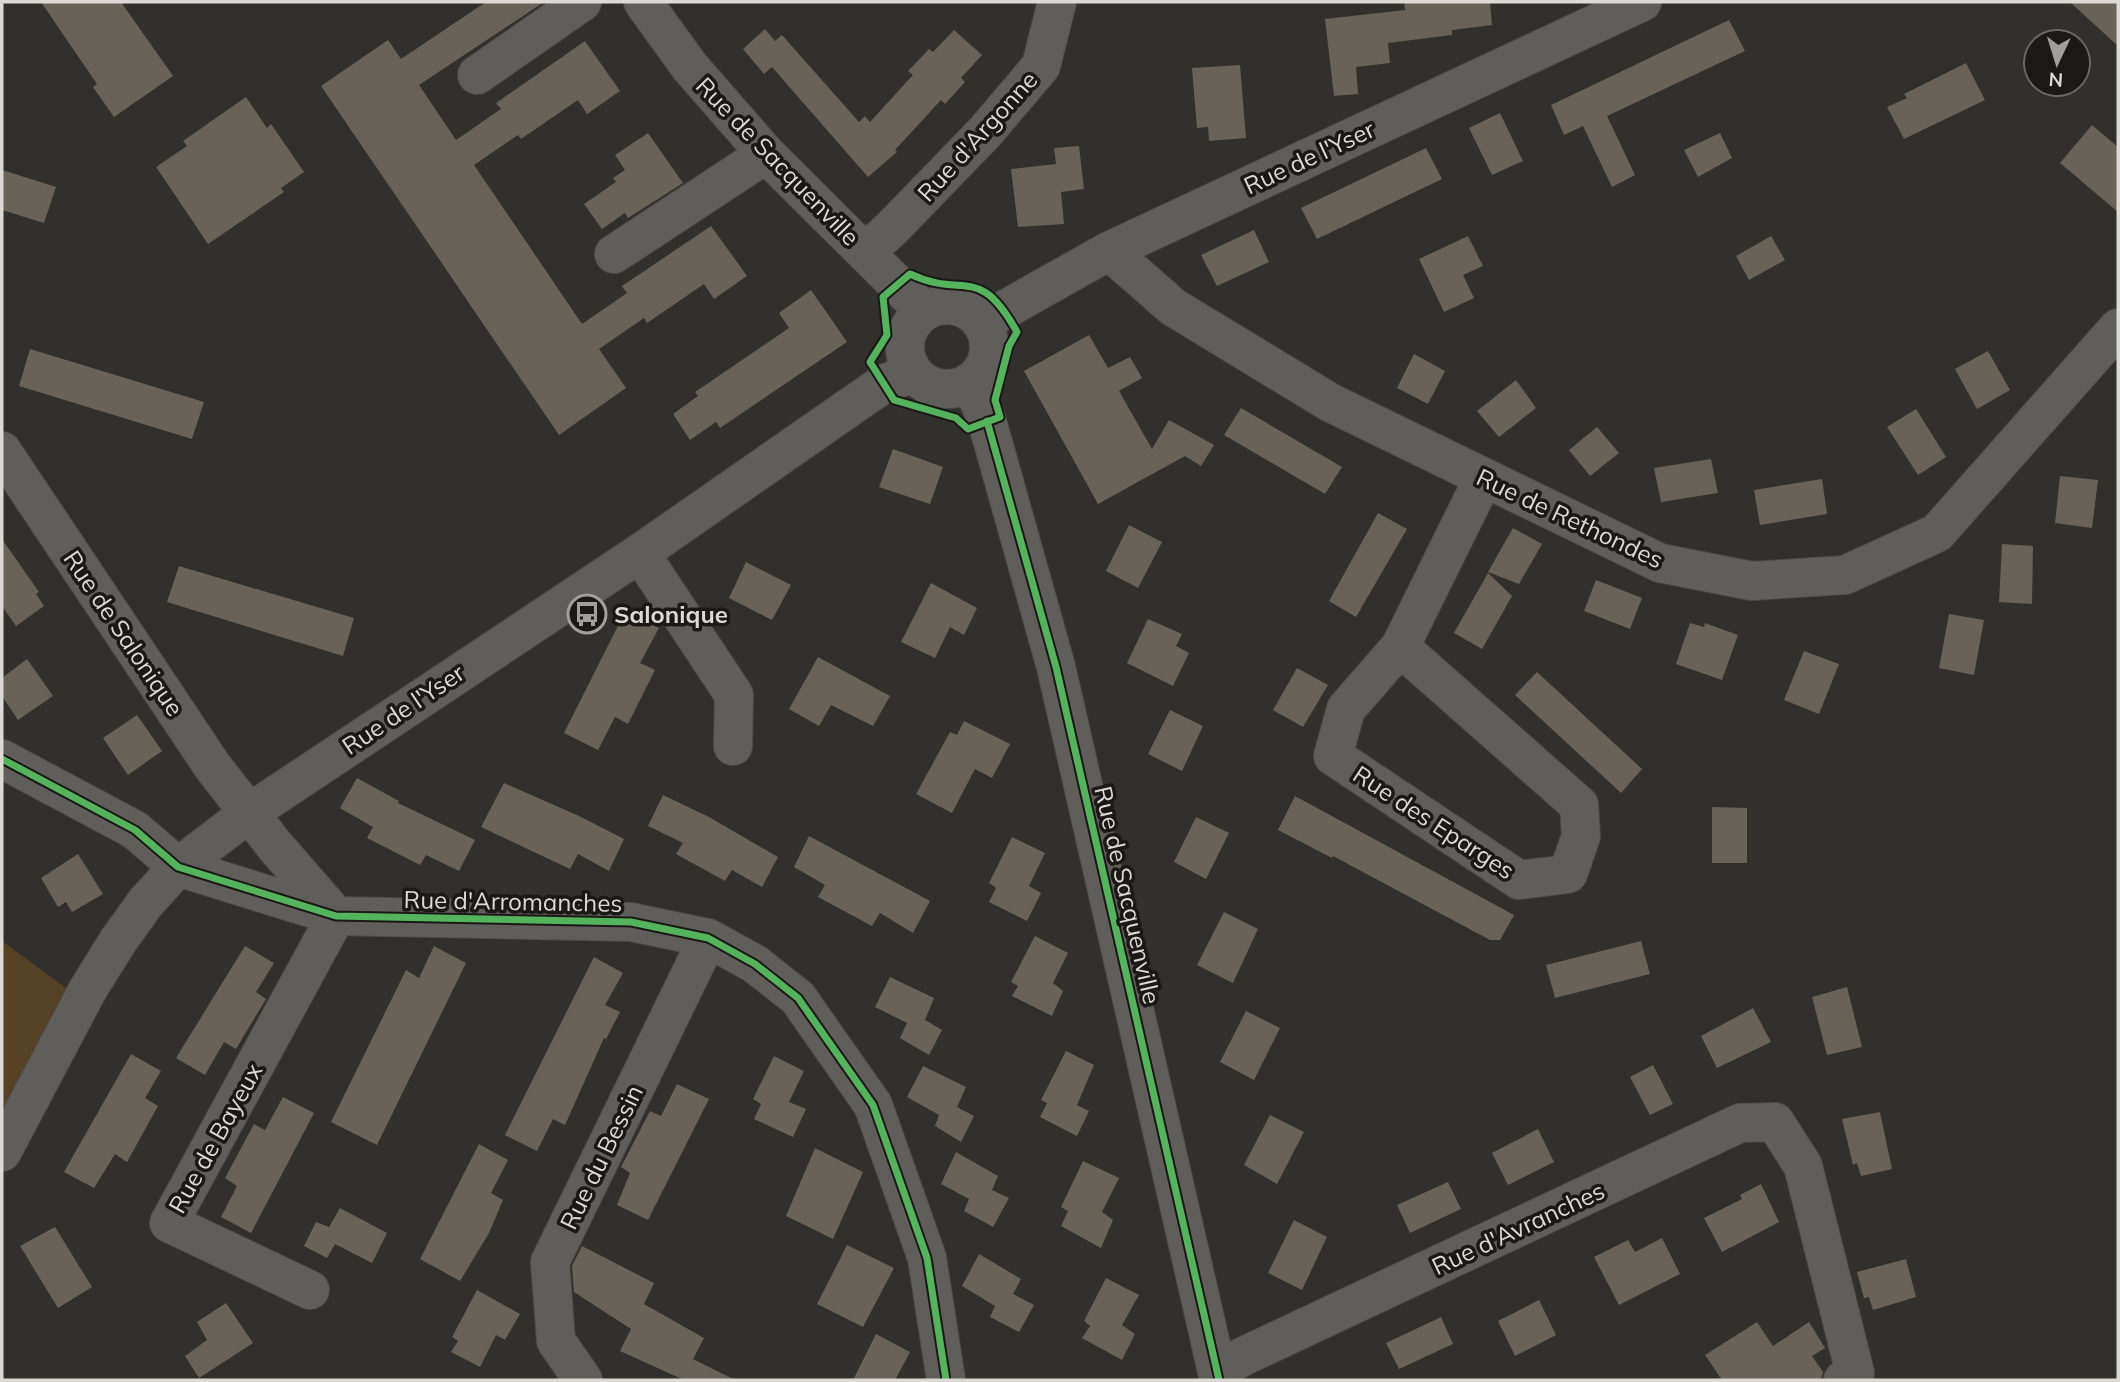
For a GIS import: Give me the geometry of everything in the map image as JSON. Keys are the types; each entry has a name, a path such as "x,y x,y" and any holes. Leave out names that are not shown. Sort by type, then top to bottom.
{"street":[{"path":"477,75 582,2"},
{"name":"Rue de Sacquenville","path":"643,2 690,67 766,154 923,311"},
{"name":"Rue d'Argonne","path":"866,252 892,229 985,132 1041,66 1057,2"},
{"name":"Rue de l'Yser","path":"981,323 1109,251 1642,2"},
{"path":"614,254 766,154"},
{"name":"Rue de Rethondes","path":"1109,251 1173,307 1331,403 1660,563 1752,580 1845,575 1937,533 2118,328"},
{"path":"950,305 963,308 975,315 981,323 988,339 988,353 984,366 968,383 952,389 937,388 924,383 914,373 907,361 904,347 910,327 923,311 950,305"},
{"name":"Rue de l'Yser","path":"2,1152 87,991 146,902 178,867 249,813 640,553 884,384 914,373"},
{"name":"Rue de Sacquenville","path":"968,383 976,394 987,421 1056,667 1218,1376"},
{"name":"Rue de Salonique","path":"2,451 214,767 336,916"},
{"name":"Rue des Eparges","path":"1400,647 1579,805 1581,836 1568,874 1519,880 1334,757 1346,709 1400,647 1483,479"},
{"path":"640,553 734,695 733,747"},
{"path":"2,759 135,831 178,867"},
{"name":"Rue d'Arromanches","path":"178,867 336,916 631,922 708,938 755,964 797,998 873,1105 927,1258 946,1380"},
{"name":"Rue de Bayeux","path":"310,1290 169,1223 336,916"},
{"name":"Rue du Bessin","path":"583,1380 556,1341 550,1262 708,938"},
{"name":"Rue d'Avranches","path":"1218,1376 1257,1350 1740,1123 1776,1122 1803,1166 1855,1373 1843,1380"}],"shaded area":[{"path":"2,941 73,993 2,1137"}],"building":[{"path":"41,2 121,2 173,76 114,117 93,87 97,84"},
{"path":"486,2 544,2 419,85 456,140 501,109 496,103 585,41 620,91 587,114 578,100 521,139 518,135 474,165 582,324 627,293 622,286 711,226 747,276 714,299 704,284 647,323 644,318 599,349 626,388 559,435 321,86 388,40 401,59"},
{"path":"1404,2 1490,2 1492,25 1452,30 1452,35 1388,43 1390,63 1356,67 1358,94 1334,96 1325,19 1405,10"},
{"path":"2070,2 2118,2 2118,46"},
{"path":"1729,20 1745,51 1607,116 1635,175 1612,187 1583,126 1564,135 1551,105"},
{"path":"765,29 775,41 782,35 859,122 865,116 870,122 913,75 908,71 929,49 933,52 954,30 982,55 961,78 965,82 945,104 941,100 895,150 897,152 868,177 772,67 764,74 743,49"},
{"path":"1966,63 1985,100 1904,139 1887,107 1907,98 1904,94"},
{"path":"1240,65 1246,138 1209,141 1208,127 1197,128 1192,68"},
{"path":"246,97 267,128 271,124 304,172 281,188 284,192 208,244 156,167 187,146 183,141"},
{"path":"1500,113 1523,161 1492,175 1469,128"},
{"path":"2092,125 2118,147 2118,212 2060,163"},
{"path":"648,133 683,183 628,218 625,213 602,229 584,204 616,182 613,178 625,170 615,155"},
{"path":"1720,133 1732,158 1698,177 1684,150"},
{"path":"1079,146 1084,189 1061,192 1064,224 1018,227 1011,169 1056,164 1054,148"},
{"path":"1426,148 1442,179 1317,239 1301,208"},
{"path":"2,170 56,187 44,223 2,210"},
{"path":"1254,230 1269,262 1217,286 1201,255"},
{"path":"1468,236 1483,266 1463,275 1474,298 1444,312 1419,259"},
{"path":"1771,236 1785,260 1749,280 1736,256"},
{"path":"811,290 847,342 720,428 716,422 690,440 673,414 698,396 695,392 789,328 779,313"},
{"path":"1089,335 1108,368 1130,357 1142,378 1119,391 1152,449 1169,420 1214,445 1201,466 1185,456 1098,504 1024,371"},
{"path":"30,349 204,402 192,439 19,386"},
{"path":"1988,351 2010,390 1977,409 1955,369"},
{"path":"1414,354 1445,371 1428,404 1397,388"},
{"path":"1516,380 1536,408 1499,437 1477,411"},
{"path":"1241,408 1342,467 1325,494 1224,435"},
{"path":"1916,409 1946,457 1918,475 1887,427"},
{"path":"1597,427 1619,453 1590,476 1569,450"},
{"path":"893,449 943,467 930,504 879,487"},
{"path":"1711,459 1718,493 1661,502 1654,468"},
{"path":"2060,476 2098,480 2092,528 2055,523"},
{"path":"1822,479 1827,514 1760,525 1754,490"},
{"path":"1378,513 1407,529 1356,617 1329,601"},
{"path":"1129,525 1162,542 1138,588 1106,571"},
{"path":"1513,528 1542,544 1519,584 1488,572"},
{"path":"2,539 39,592 36,594 44,606 16,626 2,606"},
{"path":"2002,544 2033,546 2032,604 1999,602"},
{"path":"746,562 791,585 772,620 729,598"},
{"path":"179,566 354,618 343,656 167,602"},
{"path":"1488,573 1512,596 1482,649 1454,633"},
{"path":"1596,580 1642,598 1630,629 1584,611"},
{"path":"931,583 977,608 964,635 950,627 935,658 901,642"},
{"path":"625,612 659,628 640,663 655,670 628,724 615,717 598,750 564,733"},
{"path":"1949,614 1984,620 1974,675 1939,668"},
{"path":"1148,619 1182,634 1176,646 1189,653 1173,686 1127,663"},
{"path":"1690,623 1704,627 1705,623 1738,635 1722,680 1676,664"},
{"path":"1804,651 1839,664 1819,714 1784,700"},
{"path":"818,657 890,696 873,726 831,705 819,726 789,709"},
{"path":"27,659 53,696 18,720 2,696 2,678"},
{"path":"1297,668 1328,685 1303,727 1273,710"},
{"path":"1537,672 1642,769 1621,793 1515,695"},
{"path":"1170,710 1203,726 1182,771 1148,754"},
{"path":"137,715 162,751 128,775 103,738"},
{"path":"964,721 1010,744 992,778 975,769 952,813 916,794 950,732 957,735"},
{"path":"357,778 399,801 398,803 475,840 459,871 426,855 420,865 367,838 373,827 340,808"},
{"path":"504,783 624,839 609,871 578,854 570,869 481,827"},
{"path":"663,795 709,817 778,857 762,887 732,870 725,881 676,854 683,843 648,826"},
{"path":"1295,796 1514,915 1500,940 1490,940 1333,856 1332,858 1278,830"},
{"path":"1712,807 1747,808 1747,863 1712,863"},
{"path":"1196,817 1229,833 1206,879 1174,862"},
{"path":"809,836 930,901 913,933 880,913 872,926 818,897 825,885 794,867"},
{"path":"1012,837 1045,853 1029,886 1041,893 1027,921 989,902 996,888 989,883"},
{"path":"78,854 103,894 72,912 66,902 58,907 41,878"},
{"path":"1224,912 1258,929 1233,983 1197,965"},
{"path":"1035,936 1068,953 1053,983 1063,991 1052,1016 1012,996 1018,986 1011,982"},
{"path":"1641,941 1650,974 1555,998 1546,965"},
{"path":"245,946 274,963 256,992 266,999 236,1049 224,1042 205,1075 176,1058"},
{"path":"434,946 466,963 377,1145 331,1122 406,970 419,978"},
{"path":"594,957 623,973 605,1005 620,1012 606,1039 604,1038 565,1125 553,1119 537,1151 505,1135"},
{"path":"890,977 934,998 925,1020 942,1030 929,1055 900,1038 907,1023 875,1007"},
{"path":"1847,987 1862,1047 1827,1055 1812,997"},
{"path":"1753,1008 1771,1042 1717,1068 1701,1036"},
{"path":"1246,1011 1280,1028 1254,1080 1220,1062"},
{"path":"1066,1051 1094,1065 1077,1105 1089,1111 1077,1136 1040,1117 1047,1103 1041,1100"},
{"path":"131,1054 161,1071 145,1098 158,1106 127,1162 115,1154 94,1188 64,1172"},
{"path":"774,1056 804,1071 789,1102 806,1109 793,1137 754,1119 761,1104 753,1099"},
{"path":"1653,1065 1673,1104 1650,1115 1630,1077"},
{"path":"923,1066 966,1087 957,1107 974,1116 961,1142 935,1126 939,1115 907,1097"},
{"path":"677,1084 709,1099 648,1220 617,1205 630,1173 621,1167 650,1111 661,1116"},
{"path":"283,1097 314,1113 251,1233 221,1217 237,1186 225,1178 254,1124 265,1130"},
{"path":"1880,1112 1892,1169 1861,1176 1857,1163 1853,1165 1842,1119"},
{"path":"1270,1115 1304,1132 1277,1184 1244,1165"},
{"path":"1538,1129 1554,1162 1508,1185 1492,1153"},
{"path":"479,1144 508,1160 491,1193 503,1200 489,1233 460,1281 420,1259"},
{"path":"815,1148 863,1172 833,1239 786,1216"},
{"path":"956,1152 998,1176 992,1190 1009,1198 993,1227 964,1211 969,1199 941,1184"},
{"path":"1083,1161 1119,1178 1102,1212 1113,1220 1101,1248 1061,1226 1068,1211 1061,1207"},
{"path":"1448,1182 1461,1209 1410,1233 1397,1205"},
{"path":"1761,1184 1779,1222 1722,1252 1704,1218 1742,1199 1740,1195"},
{"path":"340,1208 387,1233 372,1263 335,1244 327,1258 304,1246 316,1222 329,1227"},
{"path":"1294,1220 1327,1237 1302,1290 1268,1273"},
{"path":"55,1227 92,1287 58,1308 20,1246"},
{"path":"1662,1238 1680,1274 1619,1305 1594,1257 1628,1240 1635,1252"},
{"path":"847,1245 894,1268 863,1327 817,1304"},
{"path":"582,1246 654,1283 644,1304 704,1338 693,1359 735,1380 684,1380 620,1351 631,1329 574,1292 572,1266"},
{"path":"979,1254 1021,1279 1013,1294 1034,1305 1019,1332 990,1317 995,1306 962,1286"},
{"path":"1906,1259 1916,1297 1873,1310 1869,1297 1864,1298 1857,1272"},
{"path":"1106,1278 1139,1295 1122,1325 1135,1334 1122,1360 1082,1338 1090,1326 1084,1321"},
{"path":"477,1290 520,1314 505,1340 496,1335 480,1367 451,1352 458,1341 452,1337"},
{"path":"1539,1300 1556,1335 1515,1356 1498,1321"},
{"path":"226,1303 253,1343 199,1378 185,1356 207,1340 197,1322"},
{"path":"1441,1317 1453,1344 1399,1369 1386,1343"},
{"path":"1757,1322 1773,1346 1809,1322 1825,1348 1812,1356 1823,1372 1821,1380 1722,1380 1705,1355"},
{"path":"876,1334 910,1352 895,1380 853,1380"}],"cycle path":[{"path":"910,274 929,281 981,290 992,297 1017,332 1009,346 995,400 1000,417 968,429 956,418 894,400 870,362 887,335 883,297 910,274"},
{"path":"987,421 1056,667 1219,1380"},
{"path":"2,759 135,830 178,867 336,916 631,922 708,938 755,964 798,998 873,1105 927,1258 946,1380"}],"place":[{"name":"Salonique","path":"587,614"}]}
